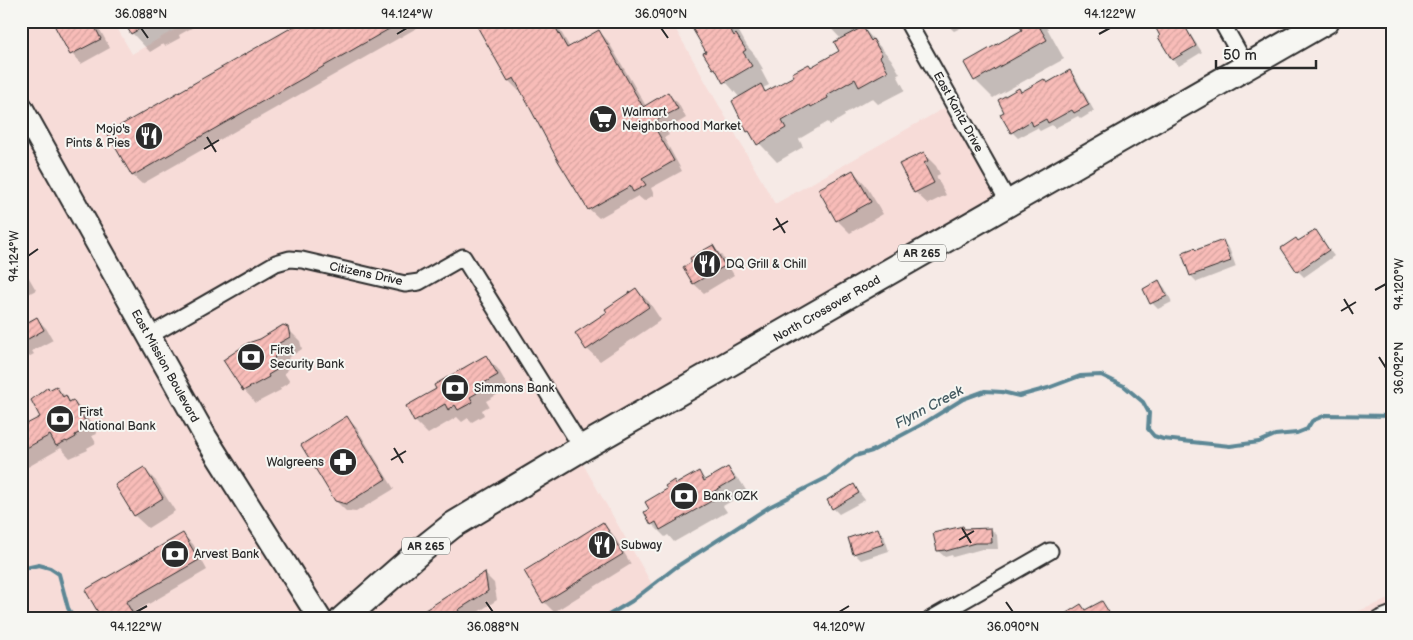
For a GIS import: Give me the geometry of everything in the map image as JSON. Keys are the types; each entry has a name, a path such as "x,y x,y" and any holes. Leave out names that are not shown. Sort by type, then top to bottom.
{"main road":[{"name":"North Crossover Road","path":"343,619 418,552 453,525 582,448 1326,21"},
{"name":"East Mission Boulevard","path":"21,107 206,438 320,619"}],"street":[{"name":"East Kantz Drive","path":"907,21 1009,203"},
{"path":"1221,21 1247,67"},
{"name":"Citizens Drive","path":"149,336 276,263 302,260 405,284 419,282 433,276 463,257 582,448"},
{"path":"931,619 1050,551"},
{"path":"1379,619 1392,614"}],"shaded area":[{"path":"21,21 113,21 132,54 190,21 671,21 775,204 953,103 1009,203 576,452 653,586 602,619 21,619 21,155 41,143 21,107"},
{"path":"1392,598 1392,619 1338,619"}],"building":[{"path":"52,21 92,21 101,39 70,55"},
{"path":"123,21 153,21 131,34"},
{"path":"303,21 403,21 132,176 107,133"},
{"name":"Walmart Neighborhood Market","path":"474,21 552,21 567,48 599,30 643,107 668,92 678,109 657,120 660,125 655,128 674,161 642,179 646,185 633,192 630,186 588,210 557,159 514,78 508,81"},
{"path":"688,21 726,21 734,36 736,34 746,50 743,52 752,66 723,83 715,68 713,69 703,53 706,52"},
{"path":"1017,21 1036,21 1047,40 974,81 964,63 1022,30"},
{"path":"1152,21 1182,21 1196,46 1172,60 1158,37 1160,36"},
{"path":"863,27 871,41 873,39 888,71 859,87 855,79 827,95 828,98 811,107 810,105 782,121 786,128 757,145 749,131 747,132 732,101 761,84 765,92 794,76 792,73 809,64 811,67 839,51 834,42"},
{"path":"1070,70 1089,105 1074,113 1072,110 1048,123 1046,119 1033,126 1031,121 1011,133 1000,114 1004,112 998,100 1019,88 1021,92 1044,79 1047,83"},
{"path":"924,152 928,161 924,163 934,183 914,193 899,164"},
{"path":"853,170 871,202 836,221 818,189"},
{"path":"1316,230 1329,250 1297,272 1281,248 1296,238 1298,241"},
{"path":"1223,240 1231,261 1190,276 1182,254 1183,252 1194,248 1196,250"},
{"name":"DQ Grill & Chill","path":"713,245 725,266 693,284 683,267 692,262 690,258"},
{"path":"1159,280 1167,296 1150,304 1143,289"},
{"path":"636,288 649,307 586,350 575,333 607,312 605,309"},
{"path":"37,317 44,330 21,343 21,326"},
{"name":"First Security Bank","path":"283,325 288,327 290,337 276,345 280,353 273,360 278,369 268,375 269,377 243,391 223,360 248,343 260,339"},
{"name":"Simmons Bank","path":"486,355 498,375 475,388 477,393 470,397 473,402 458,410 455,405 448,410 445,404 414,422 406,406 436,389 434,385"},
{"name":"First National Bank","path":"56,386 63,397 66,395 69,402 73,400 85,421 81,424 84,430 75,435 76,437 56,446 50,435 21,451 21,427 40,417 31,400 48,387 49,390"},
{"name":"Walgreens","path":"347,416 386,479 346,504 335,501 301,445"},
{"path":"144,467 163,498 134,516 115,485"},
{"name":"Bank OZK","path":"728,467 735,479 711,493 715,499 660,530 656,522 651,525 644,512 649,509 645,502 667,489 665,486 674,480 676,484 699,471 704,481"},
{"path":"854,484 859,493 832,509 827,500"},
{"path":"603,522 623,554 543,603 524,571"},
{"path":"963,526 964,529 991,528 992,543 975,543 946,551 937,551 933,533"},
{"path":"878,528 884,544 853,554 848,538"},
{"path":"183,533 199,560 126,602 136,619 102,619 85,590"},
{"path":"485,572 488,591 458,610 464,619 411,619"},
{"path":"1102,601 1113,619 1057,619 1081,604 1085,610"}],"waterway":[{"name":"Flynn Creek","path":"602,619 632,601 676,567 769,507 828,477 855,456 872,451 921,425 963,399 985,391 1019,396 1080,376 1101,375 1124,386 1143,402 1149,413 1148,429 1154,436 1163,439 1230,446 1259,442 1275,435 1297,433 1307,429 1312,421 1326,415 1392,416"},
{"name":"Flynn Creek","path":"21,569 39,565 50,568 59,574 68,608 74,619"}],"place":[{"name":"Walmart Neighborhood Market","path":"603,119"},
{"name":"Mojo's Pints & Pies","path":"149,136"},
{"name":"DQ Grill & Chill","path":"707,264"},
{"name":"First Security Bank","path":"251,357"},
{"name":"Simmons Bank","path":"455,388"},
{"name":"First National Bank","path":"60,419"},
{"name":"Walgreens","path":"343,462"},
{"name":"Bank OZK","path":"684,496"},
{"name":"Subway","path":"602,545"},
{"name":"Arvest Bank","path":"175,554"}]}
